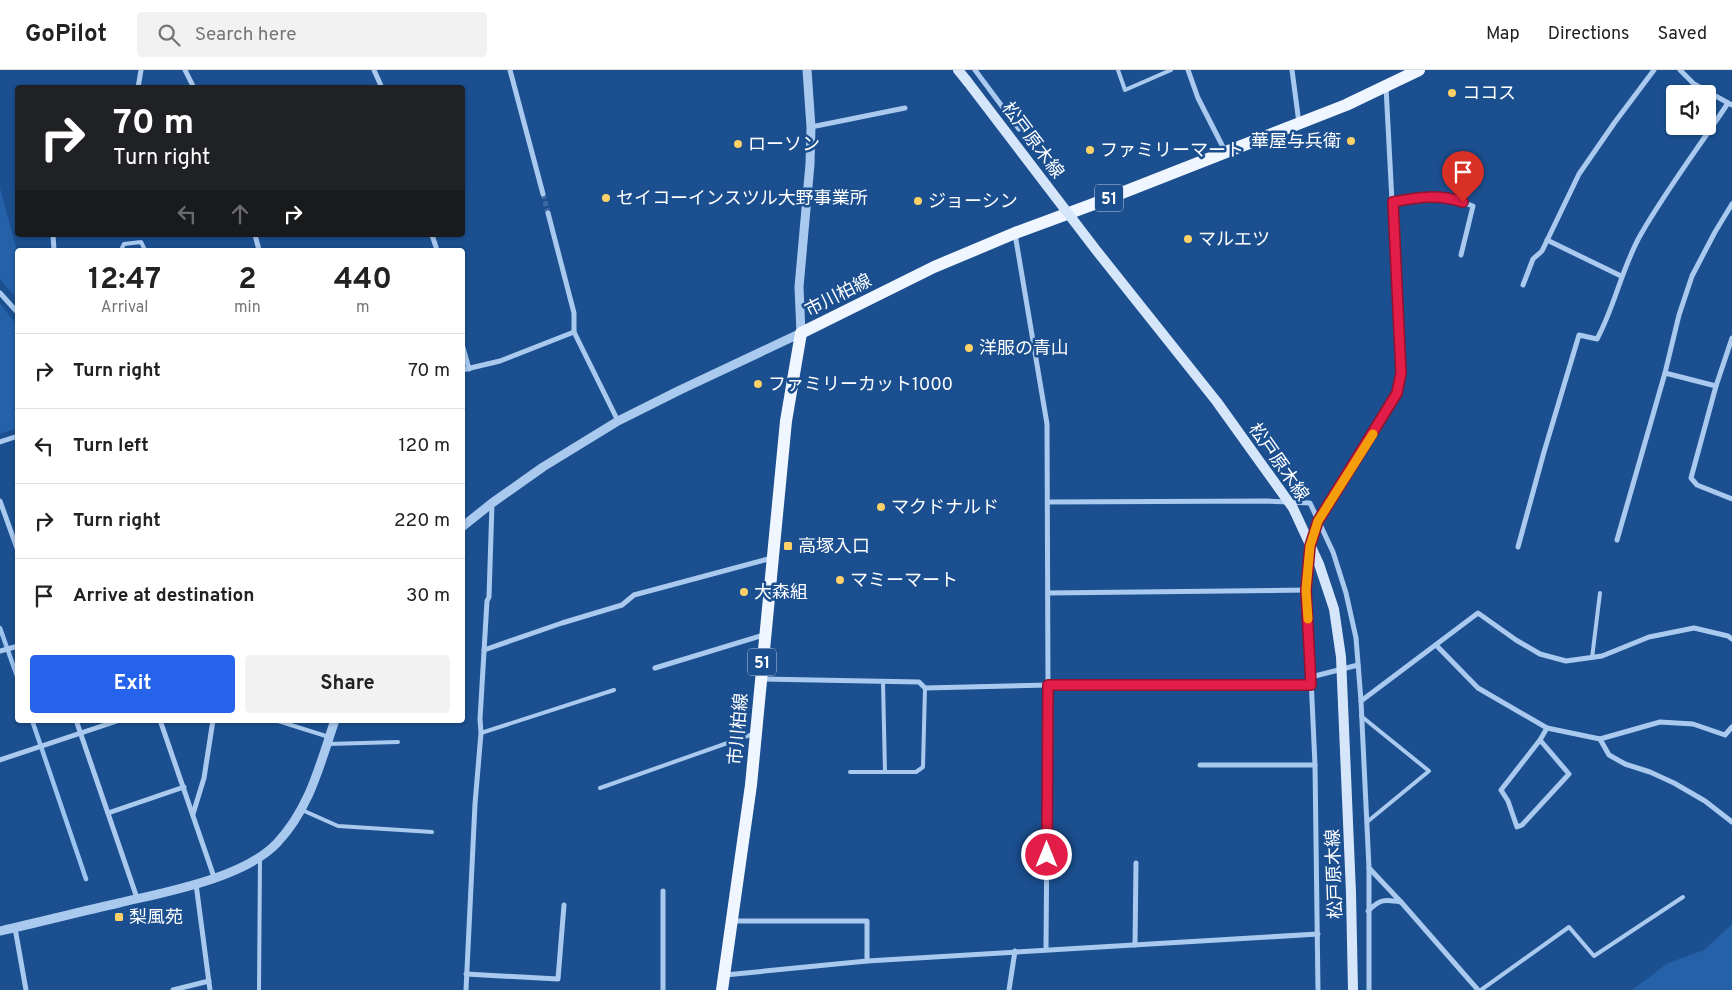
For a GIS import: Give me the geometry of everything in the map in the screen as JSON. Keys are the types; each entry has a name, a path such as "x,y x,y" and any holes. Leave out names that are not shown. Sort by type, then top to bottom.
{"main road":[{"name":"松戸原木線","path":"958,70 1096,250 1217,402 1293,508 1318,564 1334,609 1341,657 1354,990"},
{"name":"市川柏線","path":"722,990 748,802 786,421 802,333 934,267 1015,233 1346,105 1419,70"}],"street":[{"path":"138,85 141,70"},
{"path":"185,70 192,85"},
{"path":"374,70 381,85"},
{"path":"510,70 543,194"},
{"path":"465,525 543,467 618,421 802,333 799,287 810,164 811,127 807,70"},
{"path":"975,70 1019,129"},
{"path":"1188,70 1198,98 1226,152"},
{"path":"1292,70 1299,123"},
{"path":"1523,285 1533,259 1542,250 1579,174 1654,70"},
{"path":"1518,547 1579,335 1597,339 1615,297 1621,276 1641,235 1730,104 1694,84 1680,70"},
{"path":"1318,990 1315,765 1306,590 1310,546 1318,521 1397,393 1401,373 1386,87"},
{"path":"811,127 906,108"},
{"path":"1393,202 1429,196 1453,199 1473,206 1461,255"},
{"path":"1617,540 1665,373 1679,315 1692,276 1732,204"},
{"path":"548,213 574,313 574,332 618,421"},
{"path":"1015,233 1047,424 1046,950"},
{"path":"1547,240 1621,276"},
{"path":"0,293 15,310"},
{"path":"465,370 500,361 574,332"},
{"path":"1732,338 1716,386 1691,478 1697,485 1732,499"},
{"path":"465,355 469,369"},
{"path":"1665,373 1716,386"},
{"path":"0,442 15,437"},
{"path":"1048,502 1267,500 1310,503 1326,536 1346,593 1356,638 1369,868 1369,990"},
{"path":"0,501 15,543"},
{"path":"466,990 484,650 487,601 489,597 492,503"},
{"path":"484,650 622,605 634,595 772,558"},
{"path":"1048,593 1306,590"},
{"path":"1361,701 1478,613 1516,640 1540,654 1566,661 1602,656 1649,637 1694,628 1728,636 1732,639"},
{"path":"655,668 764,635"},
{"path":"1436,645 1478,688 1546,728 1600,739 1660,722 1693,724 1725,735 1732,727"},
{"path":"0,651 15,647"},
{"path":"1311,677 1358,665"},
{"path":"760,679 919,682 925,688 1048,685 1311,685"},
{"path":"77,723 137,898"},
{"path":"0,760 111,723"},
{"path":"161,723 214,877"},
{"path":"193,814 204,778 213,723"},
{"path":"0,931 196,884 260,858 277,842 302,810 309,796 334,723"},
{"path":"1540,740 1568,774 1522,825 1517,827 1508,800 1501,790 1540,740 1546,728"},
{"path":"1600,739 1609,755 1625,764 1650,772 1674,783 1705,801 1732,822"},
{"path":"1200,766 1315,765"},
{"path":"108,813 184,787"},
{"path":"1135,945 1136,863"},
{"path":"1369,868 1480,990"},
{"path":"196,884 210,990"},
{"path":"663,891 664,990"},
{"path":"1368,911 1378,902 1385,900 1401,902"},
{"path":"466,974 558,978 564,905"},
{"path":"732,920 867,921 867,961"},
{"path":"15,928 26,990"},
{"path":"724,976 867,961 1318,934"},
{"path":"1009,990 1015,952"},
{"path":"172,990 210,981"}],"lane":[{"path":"1118,70 1125,90 1170,70"},
{"path":"141,237 144,248"},
{"path":"122,248 124,244 141,242"},
{"path":"1592,658 1600,593"},
{"path":"883,682 885,772"},
{"path":"850,772 916,772 923,768 925,688"},
{"path":"481,733 614,690"},
{"path":"1361,716 1429,771 1367,822"},
{"path":"283,723 328,740 398,742"},
{"path":"600,788 755,734"},
{"path":"302,810 338,826 432,832"},
{"path":"259,990 260,858"},
{"path":"1480,990 1569,927 1594,956 1683,897"}],"shaded area":[{"path":"0,188 16,248 15,297 0,279"},
{"path":"0,303 15,324 15,429 0,434"},
{"path":"1732,924 1732,990 1632,990 1668,963 1704,950"}],"waterway":[{"path":"0,628 15,670"},
{"path":"33,723 86,879"}],"tunnel":[{"path":"543,194 548,213"}],"slow traffic":[{"path":"1308,619 1306,590 1310,546 1318,521 1373,434"}],"place":[{"name":"ココス","path":"1452,93"},
{"name":"華屋与兵衛","path":"1351,141"},
{"name":"ローソン","path":"738,144"},
{"name":"ファミリーマート","path":"1090,150"},
{"name":"セイコーインスツル大野事業所","path":"606,198"},
{"name":"ジョーシン","path":"918,201"},
{"name":"マルエツ","path":"1188,239"},
{"name":"洋服の青山","path":"969,348"},
{"name":"ファミリーカット1000","path":"758,384"},
{"name":"マクドナルド","path":"881,507"},
{"name":"高塚入口","path":"788,546"},
{"name":"マミーマート","path":"840,580"},
{"name":"大森組","path":"744,592"},
{"name":"梨風苑","path":"119,917"}],"route":[{"path":"1047,855 1048,685 1311,685 1306,590 1310,546 1318,521 1397,393 1401,373 1393,202 1429,196 1463,202"}]}
